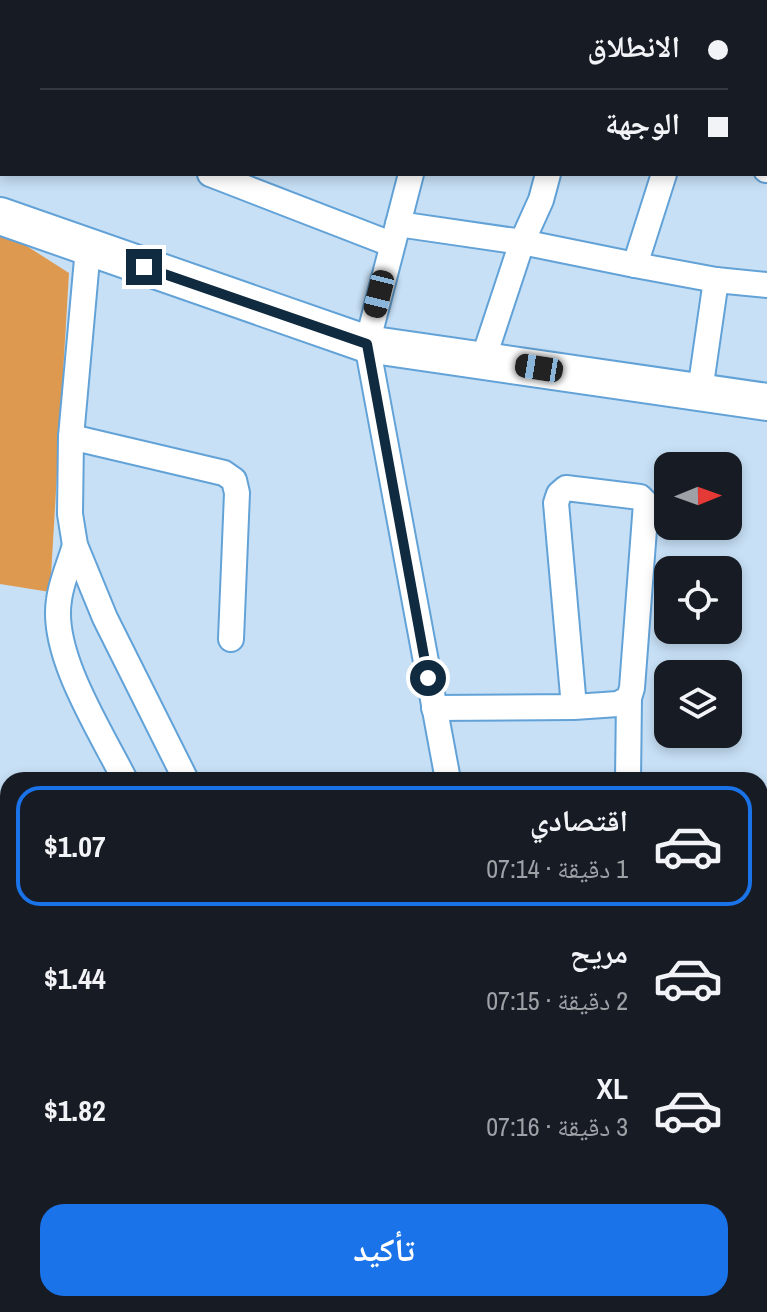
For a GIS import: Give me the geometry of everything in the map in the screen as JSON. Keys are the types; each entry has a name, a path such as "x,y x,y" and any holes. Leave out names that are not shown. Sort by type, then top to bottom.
{"street":[{"path":"216,176 395,234 522,242 716,280 767,285"},
{"path":"410,176 367,344 446,772"},
{"path":"483,360 547,176"},
{"path":"635,265 663,176"},
{"path":"0,216 367,344 767,402"},
{"path":"88,248 71,437 70,514 75,545 105,618 182,772"},
{"path":"700,391 716,280"},
{"path":"71,437 224,473 234,480 237,493 231,639"},
{"path":"574,707 556,503 559,494 566,488 640,497 646,503 629,698 628,772"},
{"path":"75,545 59,600 64,656 121,772"},
{"path":"434,708 574,707 618,704 629,698"}],"shaded area":[{"path":"0,229 69,273 50,592 0,584"}],"route":[{"path":"144,267 367,344 428,678"}]}
